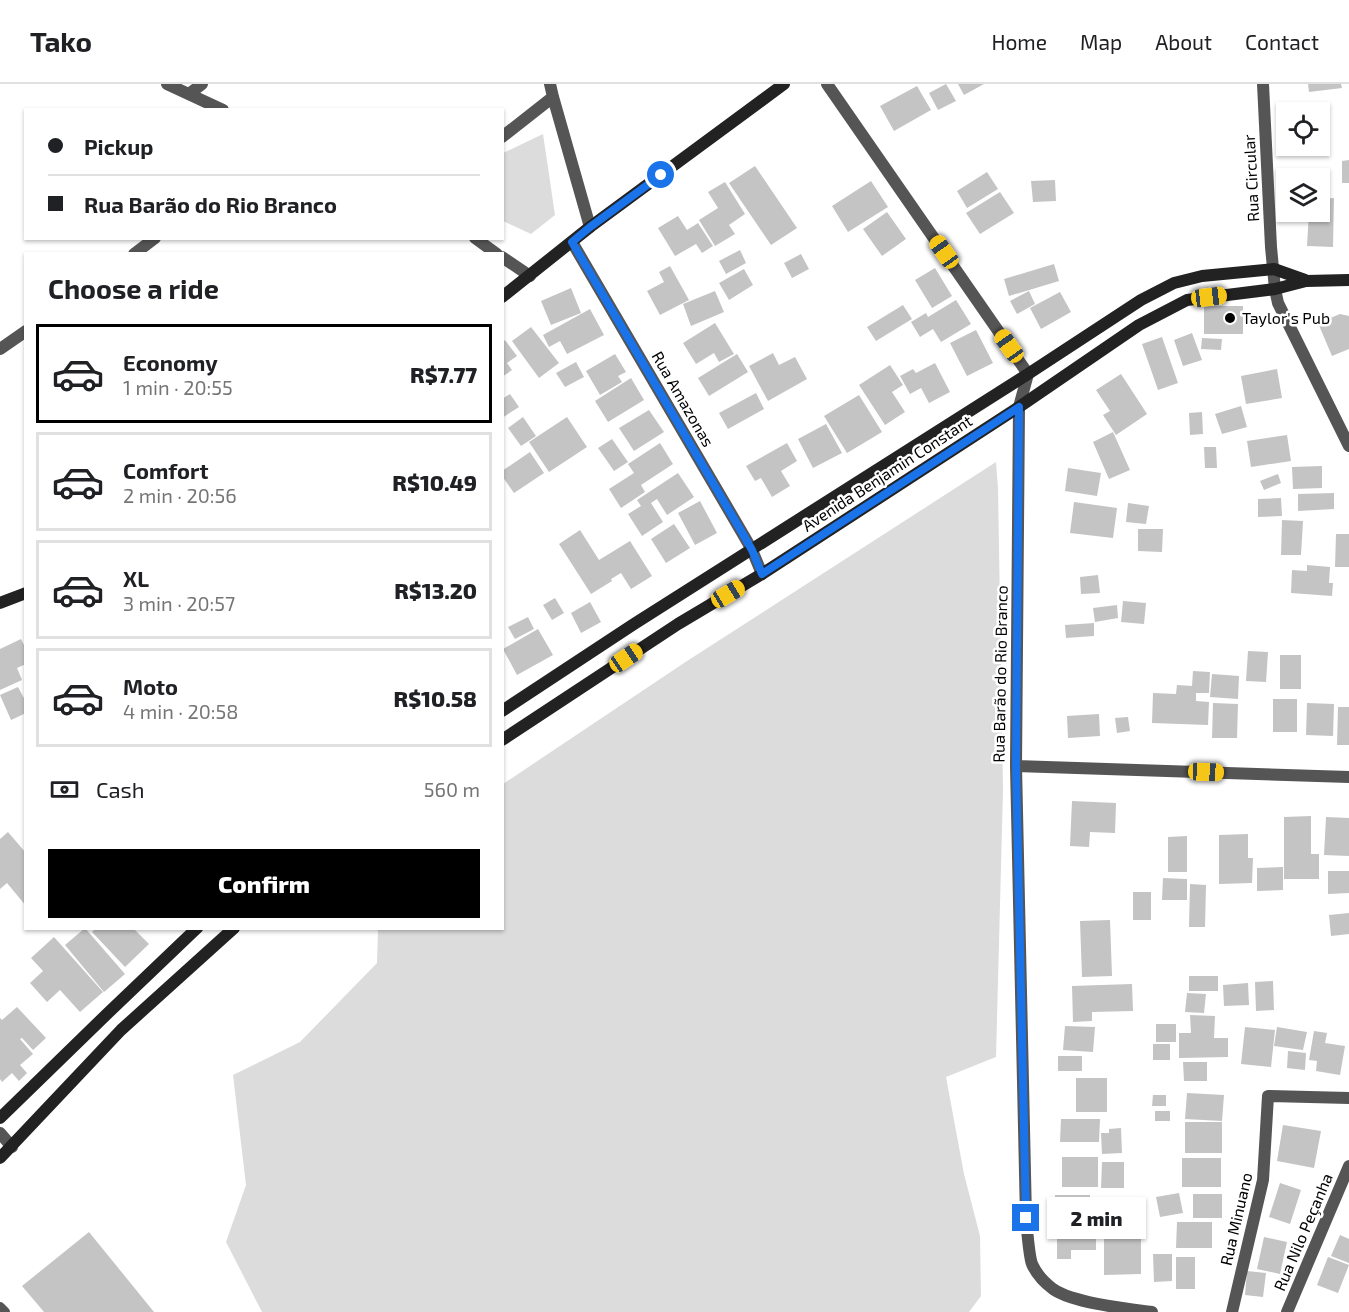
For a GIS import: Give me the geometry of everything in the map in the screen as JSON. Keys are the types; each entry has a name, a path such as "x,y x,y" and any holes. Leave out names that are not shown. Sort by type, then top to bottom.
{"main road":[{"path":"504,296 590,227 784,84"},
{"name":"Avenida Benjamin Constant","path":"504,710 634,624 1142,300 1174,283 1202,276 1274,269 1306,281"},
{"name":"Avenida Benjamin Constant","path":"504,735 654,639 762,574 1019,407 1139,325 1187,300 1275,289 1306,281 1349,280"},
{"path":"0,603 24,593"},
{"path":"0,1118 195,930"},
{"path":"0,1158 121,1030 232,930"}],"street":[{"path":"167,84 220,108"},
{"path":"189,94 202,84"},
{"path":"550,84 590,227"},
{"path":"827,84 1028,374"},
{"name":"Rua Circular","path":"1263,84 1275,289"},
{"path":"504,135 553,98"},
{"path":"137,252 152,240"},
{"path":"478,240 494,252"},
{"name":"Rua Amazonas","path":"572,242 752,550 762,574"},
{"path":"504,258 530,276"},
{"path":"1275,289 1278,303 1349,446"},
{"path":"0,349 24,332"},
{"name":"Rua Barão do Rio Branco","path":"1028,374 1019,407 1016,766 1026,1218 1032,1263 1054,1290 1076,1298 1120,1308 1152,1312"},
{"path":"1016,766 1349,777"},
{"name":"Rua Minuano","path":"1232,1312 1263,1180 1268,1096 1349,1098"},
{"path":"0,1133 12,1147"},
{"name":"Rua Nilo Peçanha","path":"1287,1312 1349,1166"}],"lane":[{"path":"0,1307 5,1312"}],"shaded area":[{"path":"543,134 555,215 531,234 504,221 504,153"},
{"path":"996,462 1003,790 996,1057 946,1077 964,1174 980,1236 981,1296 969,1312 262,1312 226,1242 246,1185 233,1075 300,1042 377,963 378,930 504,930 504,783 687,661"}],"building":[{"path":"946,84 956,101 938,110 929,93"},
{"path":"958,84 984,84 964,95"},
{"path":"1308,84 1341,84 1342,88 1309,92"},
{"path":"917,86 931,110 894,131 880,106"},
{"path":"1349,160 1349,183 1342,183 1342,161"},
{"path":"755,166 797,228 771,245 729,183"},
{"path":"987,172 998,189 967,208 957,191"},
{"path":"1055,180 1056,201 1033,202 1031,181"},
{"path":"871,181 888,207 848,232 832,206"},
{"path":"725,182 745,214 729,225 735,234 715,246 699,220 718,208 708,192"},
{"path":"1000,192 1014,213 980,234 966,213"},
{"path":"1330,198 1334,198 1333,247 1307,246 1308,222 1330,222"},
{"path":"887,212 906,239 882,256 863,229"},
{"path":"678,216 687,230 698,223 713,246 702,253 696,244 675,256 658,228"},
{"path":"740,250 746,263 726,274 719,261"},
{"path":"801,254 809,269 792,278 784,263"},
{"path":"1054,264 1059,281 1009,296 1004,279"},
{"path":"670,266 689,300 660,315 647,291 664,282 659,272"},
{"path":"935,268 952,296 932,308 915,280"},
{"path":"744,269 753,285 729,300 719,283"},
{"path":"571,288 581,313 551,325 541,301"},
{"path":"715,291 724,312 691,326 683,304"},
{"path":"1029,291 1035,304 1017,314 1010,301"},
{"path":"1060,292 1071,312 1041,329 1030,308"},
{"path":"956,300 971,324 941,342 933,329 920,337 911,322 926,313 928,317"},
{"path":"903,305 912,319 876,341 867,327"},
{"path":"1204,306 1243,306 1243,334 1204,334"},
{"path":"590,309 604,335 567,354 560,341 549,347 543,335"},
{"path":"1340,314 1349,316 1349,349 1332,356 1318,323"},
{"path":"715,323 734,354 719,362 714,353 696,364 683,343"},
{"path":"531,327 559,363 539,378 512,341"},
{"path":"976,330 993,363 967,376 950,343"},
{"path":"1192,333 1202,360 1183,366 1174,340"},
{"path":"1162,337 1178,383 1158,390 1142,344"},
{"path":"1202,338 1222,339 1221,350 1201,349"},
{"path":"504,341 517,356 507,363 512,370 504,376"},
{"path":"773,353 779,365 795,357 807,379 768,401 749,366"},
{"path":"615,354 626,372 618,376 622,382 600,395 586,371"},
{"path":"737,354 748,372 709,396 698,378"},
{"path":"576,362 584,377 565,387 556,373"},
{"path":"935,363 950,392 929,403 921,388 910,394 900,376 913,369 916,373"},
{"path":"890,365 903,385 892,392 905,412 885,425 859,385"},
{"path":"1277,369 1282,398 1246,404 1241,376"},
{"path":"1121,374 1147,414 1116,435 1103,415 1110,411 1096,390"},
{"path":"631,378 644,400 608,422 595,401"},
{"path":"756,393 764,409 728,429 719,413"},
{"path":"510,394 519,407 504,417 504,398"},
{"path":"859,395 882,432 847,453 824,416"},
{"path":"1241,406 1247,427 1222,434 1215,414"},
{"path":"649,410 664,432 634,451 619,428"},
{"path":"1202,412 1203,434 1190,435 1189,413"},
{"path":"523,417 536,436 521,446 508,428"},
{"path":"567,417 587,447 549,472 529,442"},
{"path":"826,424 842,453 813,468 798,439"},
{"path":"1113,432 1130,470 1109,479 1093,442"},
{"path":"1287,435 1291,461 1251,467 1247,441"},
{"path":"612,439 628,462 614,471 598,448"},
{"path":"660,443 673,464 641,485 645,492 621,508 609,489 634,473 628,464"},
{"path":"787,443 797,461 781,471 790,486 772,497 761,478 755,481 746,466"},
{"path":"1204,447 1216,447 1217,468 1205,468"},
{"path":"530,452 544,473 514,493 504,479 504,470"},
{"path":"1322,466 1322,488 1293,489 1292,467"},
{"path":"1068,468 1101,473 1097,496 1065,491"},
{"path":"678,473 694,497 667,515 657,499 651,503 663,522 642,536 628,514 641,506 637,500"},
{"path":"1278,474 1281,483 1264,490 1260,481"},
{"path":"1334,493 1334,509 1298,511 1298,494"},
{"path":"1281,498 1282,516 1258,517 1258,499"},
{"path":"700,501 717,533 695,545 678,513"},
{"path":"1074,502 1117,508 1113,538 1070,533"},
{"path":"1128,503 1149,506 1146,524 1126,522"},
{"path":"1282,520 1303,521 1301,555 1281,555"},
{"path":"674,524 690,548 666,563 651,539"},
{"path":"1138,529 1163,529 1162,552 1138,551"},
{"path":"580,530 599,560 630,541 652,576 631,589 621,573 591,594 559,544"},
{"path":"1336,534 1349,534 1349,567 1335,567"},
{"path":"1307,565 1330,567 1329,583 1333,583 1332,596 1291,593 1292,570 1307,571"},
{"path":"1098,575 1100,593 1081,594 1080,577"},
{"path":"555,598 564,613 552,620 543,605"},
{"path":"1123,601 1146,603 1144,624 1121,622"},
{"path":"590,602 601,622 581,633 571,613"},
{"path":"1117,605 1118,618 1095,622 1093,608"},
{"path":"528,617 534,629 515,639 508,627"},
{"path":"1094,623 1094,636 1066,638 1065,625"},
{"path":"538,629 553,655 517,675 504,648"},
{"path":"21,639 24,645 24,665 17,668 22,680 0,690 0,649"},
{"path":"1248,651 1268,652 1266,682 1246,681"},
{"path":"1280,655 1301,655 1301,689 1280,689"},
{"path":"1193,671 1210,672 1209,693 1196,693 1196,701 1209,702 1208,725 1152,723 1153,693 1176,694 1177,685 1192,686"},
{"path":"1212,674 1239,676 1238,699 1210,697"},
{"path":"18,687 24,698 24,714 11,720 0,695"},
{"path":"1273,699 1297,699 1297,732 1273,732"},
{"path":"1213,703 1238,704 1237,738 1212,738"},
{"path":"1307,703 1334,704 1333,736 1306,735"},
{"path":"1338,707 1349,707 1349,745 1337,745"},
{"path":"1099,714 1100,736 1068,738 1067,716"},
{"path":"1128,717 1130,731 1117,733 1115,718"},
{"path":"1072,801 1116,803 1115,833 1090,832 1089,847 1070,846"},
{"path":"1311,816 1311,854 1319,854 1319,879 1284,879 1284,817"},
{"path":"1326,817 1349,818 1349,856 1324,855"},
{"path":"8,832 24,851 24,904 7,883 0,889 0,839"},
{"path":"1248,834 1248,858 1253,858 1252,883 1219,884 1219,835"},
{"path":"1187,836 1187,872 1168,872 1168,837"},
{"path":"1283,867 1283,890 1257,891 1257,868"},
{"path":"1328,871 1349,871 1349,893 1328,894"},
{"path":"1163,878 1187,879 1187,900 1162,900"},
{"path":"1190,884 1206,885 1205,927 1189,927"},
{"path":"1133,892 1151,892 1151,920 1133,920"},
{"path":"1349,913 1349,934 1331,936 1329,915"},
{"path":"1110,920 1112,976 1082,977 1080,921"},
{"path":"83,930 87,930 125,974 104,992 65,945"},
{"path":"94,930 135,930 149,944 125,967 92,932"},
{"path":"54,937 103,992 80,1012 60,990 47,1002 30,983 43,971 31,958"},
{"path":"1189,976 1218,976 1218,991 1189,991"},
{"path":"1273,981 1274,1010 1256,1011 1255,982"},
{"path":"1248,983 1249,1005 1224,1006 1223,985"},
{"path":"1132,984 1133,1011 1092,1012 1092,1021 1073,1022 1072,986"},
{"path":"1187,993 1206,994 1204,1013 1185,1012"},
{"path":"17,1007 46,1038 33,1050 22,1038 20,1039 33,1054 20,1065 27,1073 19,1081 12,1073 2,1082 0,1079 0,1018 2,1020"},
{"path":"1190,1015 1215,1016 1214,1038 1228,1038 1228,1057 1179,1058 1179,1033 1191,1033"},
{"path":"1156,1024 1176,1024 1176,1042 1156,1042"},
{"path":"1065,1026 1095,1027 1093,1052 1063,1050"},
{"path":"1245,1027 1275,1030 1271,1067 1241,1064"},
{"path":"1277,1027 1307,1032 1303,1050 1274,1046"},
{"path":"1314,1031 1327,1033 1325,1043 1345,1046 1340,1075 1316,1071 1317,1061 1309,1060"},
{"path":"1153,1044 1170,1044 1170,1060 1153,1060"},
{"path":"1288,1051 1306,1053 1305,1070 1287,1068"},
{"path":"1058,1056 1082,1056 1082,1071 1058,1071"},
{"path":"1183,1062 1207,1062 1207,1081 1184,1081"},
{"path":"1076,1078 1107,1078 1107,1112 1076,1112"},
{"path":"1187,1093 1224,1095 1222,1121 1185,1119"},
{"path":"1153,1095 1166,1095 1166,1106 1152,1106"},
{"path":"1155,1111 1170,1111 1170,1121 1155,1121"},
{"path":"1061,1119 1100,1119 1099,1142 1060,1142"},
{"path":"1185,1122 1222,1122 1222,1153 1185,1153"},
{"path":"1283,1125 1321,1131 1314,1168 1277,1161"},
{"path":"1121,1128 1122,1153 1102,1154 1101,1133 1109,1133 1109,1129"},
{"path":"1062,1157 1098,1157 1098,1187 1062,1187"},
{"path":"1182,1158 1221,1158 1221,1187 1182,1187"},
{"path":"1102,1162 1124,1162 1124,1188 1101,1188"},
{"path":"1280,1183 1301,1190 1290,1224 1269,1217"},
{"path":"1179,1193 1183,1213 1160,1217 1156,1197"},
{"path":"1193,1194 1222,1194 1222,1218 1193,1218"},
{"path":"1055,1195 1090,1195 1090,1218 1055,1218"},
{"path":"1093,1198 1104,1198 1105,1214 1093,1214"},
{"path":"1177,1222 1212,1222 1212,1248 1176,1248"},
{"path":"1057,1227 1096,1227 1096,1250 1071,1250 1071,1259 1057,1259"},
{"path":"1141,1231 1141,1274 1104,1275 1104,1232"},
{"path":"89,1232 154,1312 44,1312 22,1286"},
{"path":"1340,1235 1349,1239 1349,1263 1331,1256"},
{"path":"1264,1237 1287,1242 1280,1274 1257,1269"},
{"path":"1153,1254 1172,1254 1172,1281 1154,1282"},
{"path":"1176,1257 1195,1257 1195,1289 1176,1289"},
{"path":"1328,1257 1349,1265 1338,1293 1317,1285"},
{"path":"1247,1271 1266,1273 1263,1297 1245,1295"}],"place":[{"name":"Taylor's Pub","path":"1230,318"}],"route":[{"path":"661,175 572,242 744,536 762,574 1019,407 1016,766 1026,1218"}]}
